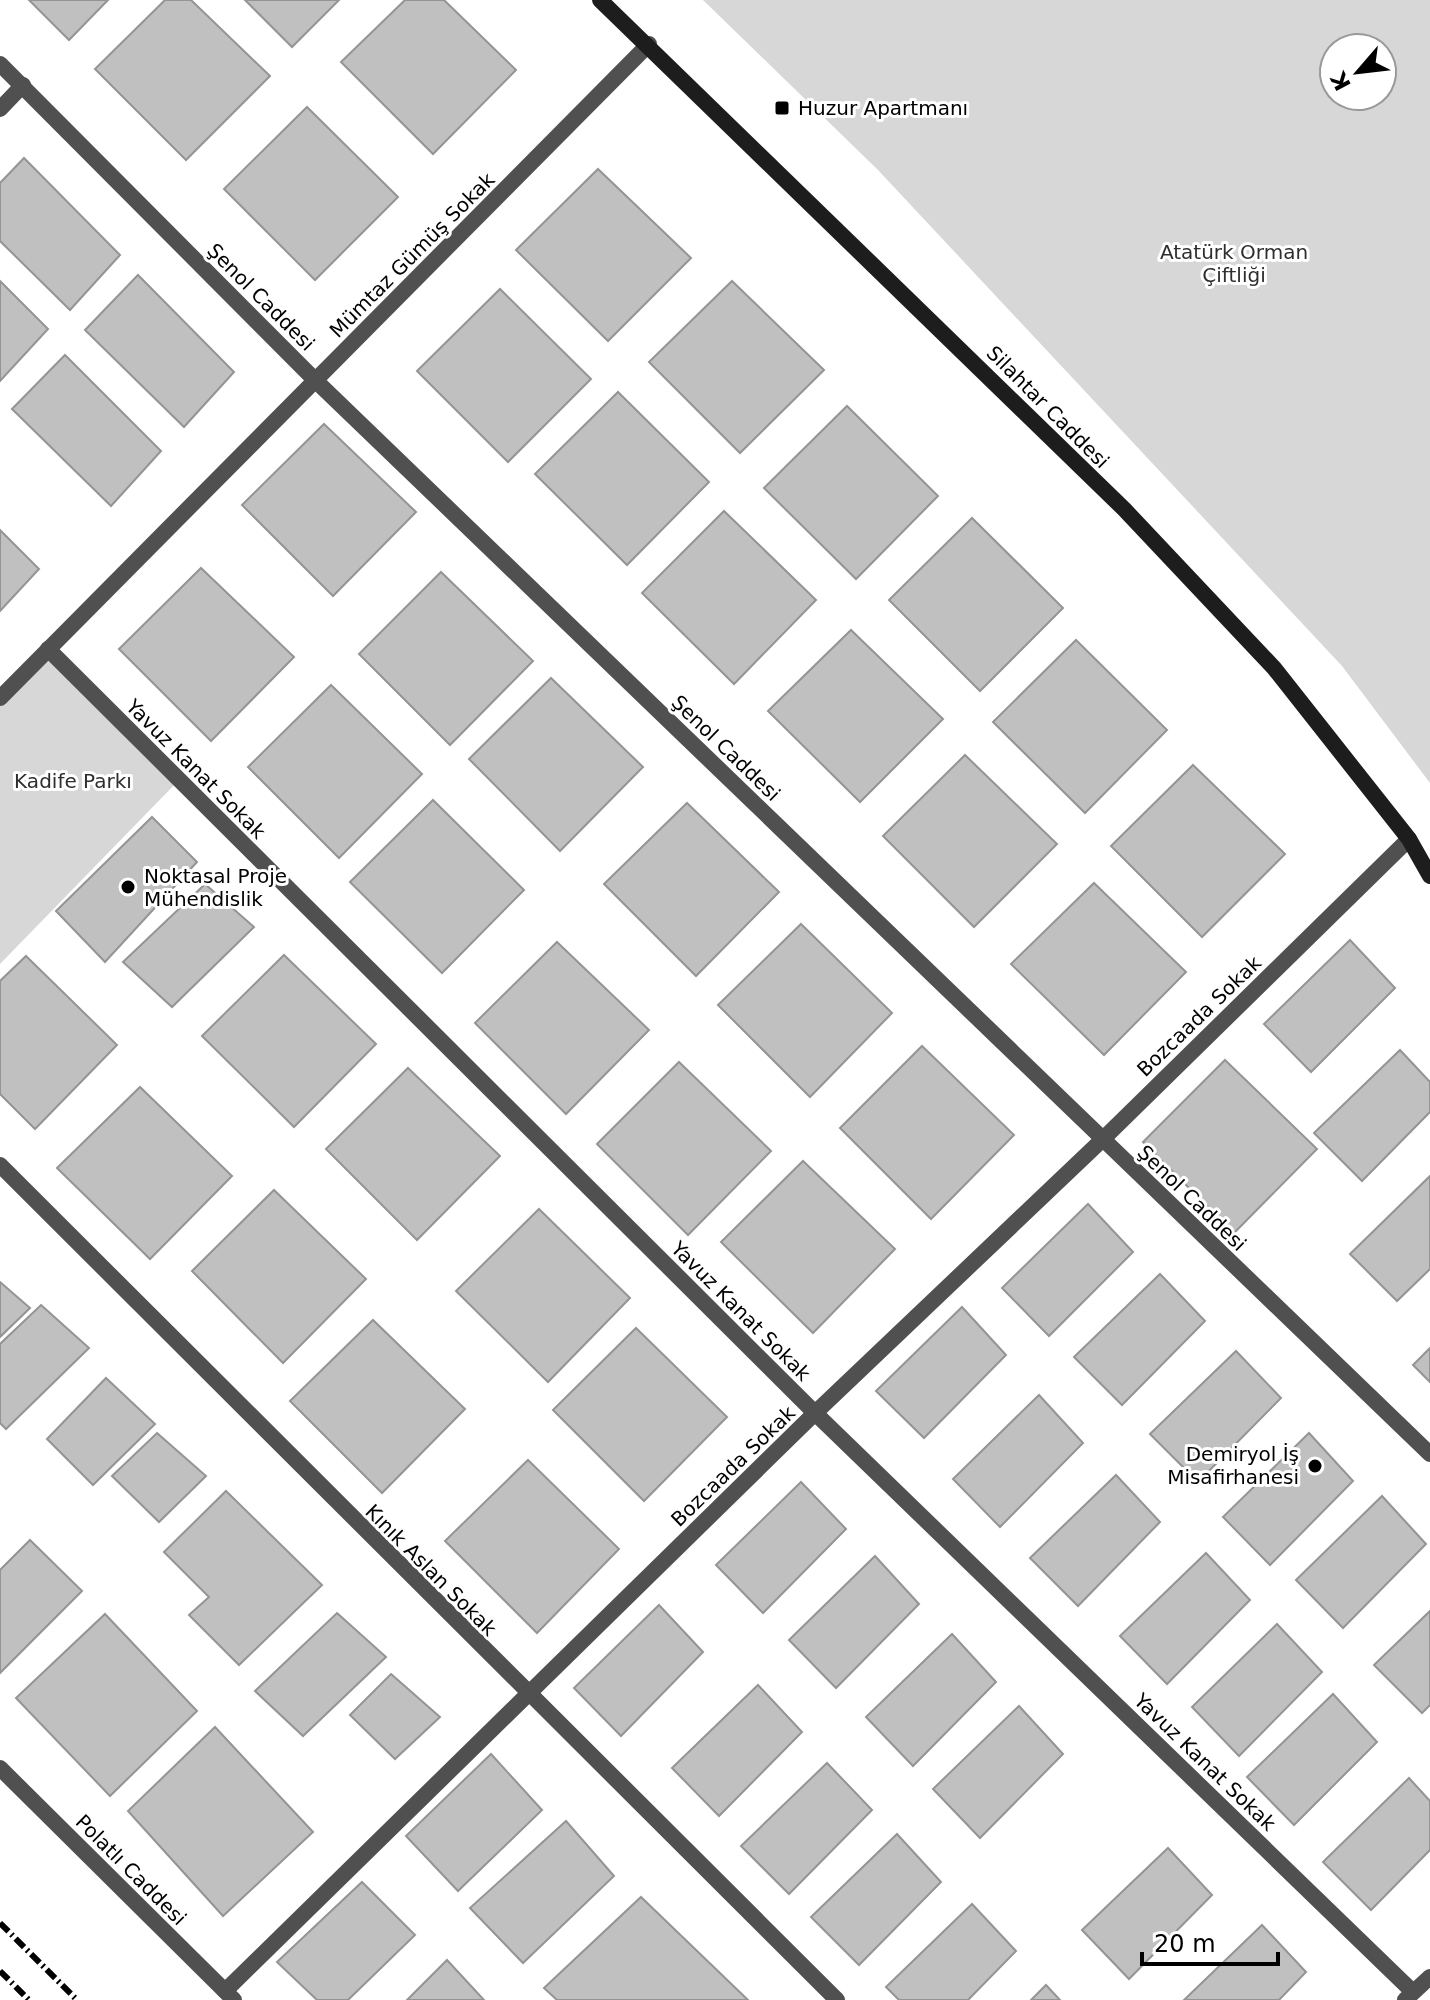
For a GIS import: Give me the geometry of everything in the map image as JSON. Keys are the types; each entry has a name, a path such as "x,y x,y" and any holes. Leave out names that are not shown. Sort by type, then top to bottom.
{"main road":[{"name":"Silahtar Caddesi","path":"600,0 649,44 1124,509 1274,668 1409,839 1430,876"}],"street":[{"name":"Mümtaz Gümüş Sokak","path":"0,698 649,44"},
{"name":"Şenol Caddesi","path":"0,64 316,381 1430,1454"},
{"path":"0,109 23,85"},
{"name":"Yavuz Kanat Sokak","path":"48,649 815,1413 1409,1996"},
{"name":"Bozcaada Sokak","path":"230,1996 528,1695 815,1413 1103,1139 1409,839"},
{"name":"Kınık Aslan Sokak","path":"0,1165 837,2000"},
{"name":"Polatlı Caddesi","path":"0,1768 230,1996"},
{"path":"1409,1996 1430,1977"}],"green space":[{"name":"Atatürk Orman Çiftliği","path":"703,0 1430,0 1430,783 1342,666 878,170"},
{"name":"Kadife Parkı","path":"48,649 179,780 0,964 0,698"}],"building":[{"path":"29,0 108,0 69,40"},
{"path":"165,0 191,0 270,76 186,160 95,69"},
{"path":"245,0 339,0 292,47"},
{"path":"405,0 444,0 516,70 433,154 341,62"},
{"path":"307,107 398,197 315,280 224,189"},
{"path":"24,158 120,255 70,310 0,241 0,183"},
{"path":"598,169 691,258 608,341 516,250"},
{"path":"138,275 234,372 184,427 85,330"},
{"path":"0,281 48,329 0,381"},
{"path":"732,281 824,370 740,453 649,362"},
{"path":"500,289 591,379 508,462 417,371"},
{"path":"65,355 161,451 111,506 12,409"},
{"path":"618,392 709,482 627,565 535,474"},
{"path":"847,406 938,496 856,579 764,488"},
{"path":"324,424 416,512 333,596 242,505"},
{"path":"724,511 816,600 734,684 642,593"},
{"path":"972,518 1063,608 980,691 889,600"},
{"path":"0,530 39,569 0,611"},
{"path":"201,568 294,657 211,741 119,649"},
{"path":"441,572 533,661 450,745 359,654"},
{"path":"851,630 943,719 860,802 768,711"},
{"path":"1076,640 1167,730 1085,813 993,722"},
{"path":"551,678 643,767 560,851 469,759"},
{"path":"331,685 422,774 339,858 248,767"},
{"path":"965,755 1057,844 974,927 883,836"},
{"path":"1193,765 1285,854 1202,937 1111,846"},
{"path":"433,800 524,890 442,973 350,882"},
{"path":"687,803 779,892 696,976 604,884"},
{"name":"Noktasal Proje Mühendislik","path":"152,817 197,862 105,962 56,911"},
{"path":"1094,883 1186,972 1104,1055 1011,964"},
{"path":"205,884 254,927 172,1007 123,962"},
{"path":"801,924 892,1013 810,1097 718,1005"},
{"path":"1350,940 1395,988 1311,1072 1264,1024"},
{"path":"557,942 649,1030 566,1114 475,1023"},
{"path":"284,955 376,1044 294,1127 202,1036"},
{"path":"26,956 117,1045 35,1129 0,1094 0,981"},
{"path":"922,1046 1014,1135 931,1219 840,1128"},
{"path":"1400,1050 1430,1082 1430,1112 1362,1181 1314,1133"},
{"path":"1225,1060 1317,1149 1234,1233 1143,1142"},
{"path":"679,1062 771,1151 688,1235 597,1144"},
{"path":"408,1068 500,1156 417,1240 326,1149"},
{"path":"140,1087 232,1176 150,1259 57,1168"},
{"path":"803,1161 895,1249 813,1333 721,1242"},
{"path":"1430,1176 1430,1269 1397,1301 1350,1254"},
{"path":"274,1190 366,1279 283,1363 192,1271"},
{"path":"1088,1204 1133,1252 1049,1336 1002,1288"},
{"path":"539,1209 630,1298 548,1382 456,1291"},
{"path":"1160,1274 1205,1321 1122,1405 1074,1357"},
{"path":"0,1282 30,1308 0,1337"},
{"path":"41,1305 89,1348 6,1429 0,1423 0,1344"},
{"path":"962,1307 1006,1355 924,1438 876,1391"},
{"path":"373,1320 465,1409 382,1493 290,1401"},
{"path":"636,1328 727,1417 644,1501 553,1410"},
{"path":"1430,1348 1430,1382 1413,1365"},
{"path":"1236,1351 1281,1398 1198,1482 1150,1434"},
{"path":"106,1378 155,1424 93,1485 47,1439"},
{"path":"1039,1395 1083,1443 1000,1527 953,1479"},
{"path":"157,1433 206,1476 159,1522 112,1476"},
{"path":"1309,1433 1353,1481 1270,1565 1223,1517"},
{"path":"528,1460 619,1549 537,1633 445,1541"},
{"path":"1116,1475 1160,1522 1078,1606 1030,1558"},
{"path":"801,1482 846,1529 763,1613 716,1565"},
{"path":"226,1491 322,1585 239,1665 189,1615 209,1597 164,1552"},
{"path":"1382,1496 1426,1544 1343,1628 1296,1580"},
{"path":"30,1540 82,1591 0,1673 0,1570"},
{"path":"1206,1553 1250,1600 1167,1684 1120,1636"},
{"path":"875,1556 919,1604 836,1688 789,1640"},
{"path":"659,1605 703,1652 621,1736 574,1688"},
{"path":"1430,1611 1430,1705 1422,1713 1374,1665"},
{"path":"337,1613 386,1657 303,1736 255,1691"},
{"path":"105,1614 197,1711 110,1796 16,1698"},
{"path":"1277,1624 1322,1672 1239,1756 1192,1707"},
{"path":"952,1634 996,1682 913,1766 866,1717"},
{"path":"391,1674 440,1717 395,1759 350,1715"},
{"path":"758,1685 802,1732 719,1816 672,1768"},
{"path":"1333,1694 1377,1742 1294,1825 1247,1777"},
{"path":"1019,1706 1063,1754 980,1838 933,1789"},
{"path":"215,1727 313,1832 223,1916 128,1811"},
{"path":"491,1754 542,1810 458,1891 406,1836"},
{"path":"827,1763 872,1810 789,1894 741,1846"},
{"path":"1409,1778 1430,1801 1430,1850 1371,1910 1323,1862"},
{"path":"566,1821 614,1876 523,1963 470,1908"},
{"path":"897,1834 941,1882 859,1965 811,1917"},
{"path":"1168,1848 1212,1895 1129,1979 1082,1930"},
{"path":"362,1882 415,1935 348,2000 317,2000 277,1962"},
{"path":"641,1897 748,2000 557,2000 544,1988"},
{"path":"972,1904 1016,1951 968,2000 899,2000 886,1987"},
{"path":"1262,1925 1306,1972 1279,2000 1184,2000"},
{"path":"447,1960 484,2000 407,2000"},
{"path":"1046,1985 1060,2000 1031,2000"}],"railway":[{"path":"0,1923 77,2000"},
{"path":"0,1971 29,2000"}],"place":[{"name":"Huzur Apartmanı","path":"782,108"},
{"name":"Noktasal Proje Mühendislik","path":"128,887"},
{"name":"Demiryol İş Misafirhanesi","path":"1315,1466"}]}
